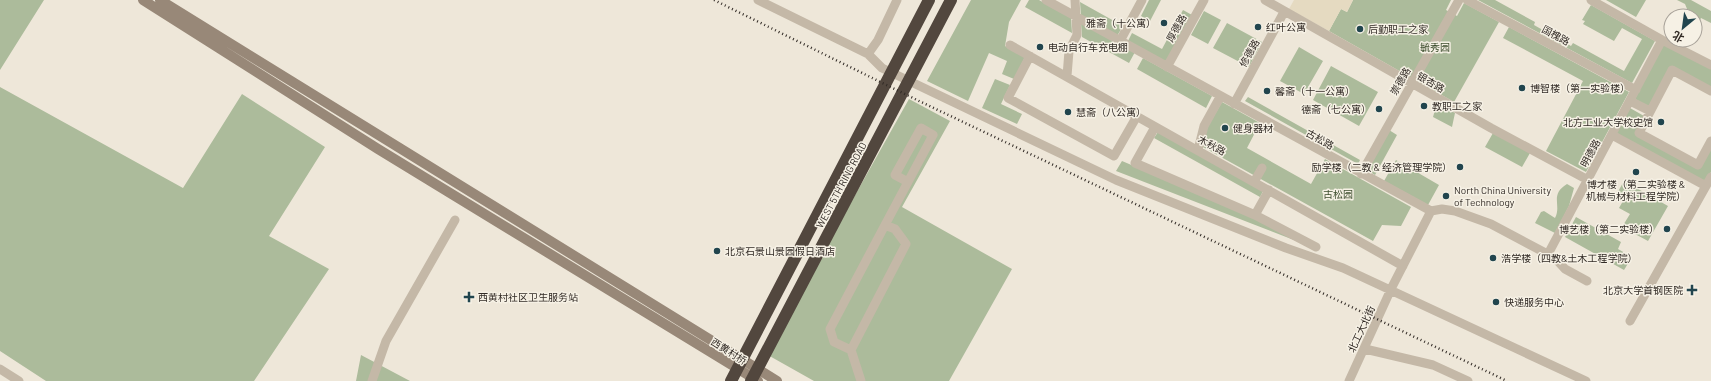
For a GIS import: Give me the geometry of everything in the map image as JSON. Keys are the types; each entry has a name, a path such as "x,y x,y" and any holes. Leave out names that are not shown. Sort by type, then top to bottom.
{"highway":[{"name":"WEST 5TH RING ROAD","path":"731,381 929,0"},
{"name":"WEST 5TH RING ROAD","path":"751,381 951,0"}],"main road":[{"name":"西黄村桥","path":"143,0 378,149 758,381"},
{"name":"西黄村桥","path":"160,0 777,381"}],"street":[{"path":"758,0 868,54 882,68 1116,180 1391,288 1586,381"},
{"path":"868,54 878,40 897,0"},
{"name":"古松路","path":"1046,0 1220,97 1431,211 1442,209 1455,211 1480,220 1548,254 1565,269 1587,281"},
{"path":"1067,76 1069,51 1077,35 1076,0"},
{"path":"1120,41 1141,0"},
{"name":"厚德路","path":"1167,67 1204,0"},
{"name":"银杏路","path":"1265,0 1412,84 1588,180"},
{"name":"崇德路","path":"1361,174 1459,0"},
{"name":"国槐路","path":"1467,0 1636,90"},
{"path":"1591,0 1662,40 1711,65"},
{"name":"修德路","path":"1234,104 1284,12"},
{"name":"明德路","path":"1548,254 1662,40"},
{"name":"木秋路","path":"1010,44 1402,266"},
{"path":"1030,56 1008,98 1114,156 1137,116"},
{"path":"1711,91 1672,70 1639,133 1698,165 1711,141"},
{"path":"1198,150 1204,126 1220,97"},
{"path":"1630,101 1650,111"},
{"path":"1155,127 1135,163 1255,215 1316,247"},
{"path":"851,350 834,342 830,329 933,135 920,128 895,175 908,182"},
{"path":"1612,135 1706,186"},
{"path":"1254,182 1262,168"},
{"path":"1630,321 1711,177"},
{"path":"1255,215 1269,190"},
{"name":"北工大北街","path":"1349,381 1365,349 1391,288 1431,211"},
{"path":"372,381 386,341 455,220"},
{"path":"861,381 851,350 906,244 895,229 884,225"},
{"path":"1365,349 1433,365 1468,381"},
{"path":"0,369 19,381"}],"green space":[{"path":"0,0 44,0 0,70"},
{"path":"971,0 1021,0 1009,22 1005,46 1025,57 1014,79 1002,74 1007,61 989,53 968,101 927,81"},
{"path":"1029,0 1039,0 1071,18 1072,33 1025,7"},
{"path":"1149,0 1161,0 1150,21 1141,16"},
{"name":"毓秀园","path":"1353,0 1451,0 1446,10 1457,16 1464,3 1499,22 1454,102 1329,31 1341,9 1347,12"},
{"path":"1478,0 1495,0 1535,22 1534,25 1571,46 1573,43 1624,71 1642,39 1622,28 1614,41 1583,24 1585,21 1582,20 1591,5 1655,41 1632,83"},
{"path":"1606,0 1646,0 1636,17"},
{"path":"1677,0 1691,0 1711,11 1711,23 1703,19 1703,8 1687,8 1685,4"},
{"path":"1080,2 1123,26 1117,36 1081,16"},
{"path":"1183,10 1192,15 1166,62 1128,41 1132,33 1162,49"},
{"path":"1204,11 1221,20 1208,44 1191,35"},
{"path":"1081,23 1135,52 1129,63 1082,37"},
{"path":"1227,23 1262,42 1249,67 1213,48"},
{"path":"1509,27 1629,92 1586,172 1546,151 1583,81 1503,38"},
{"path":"1663,44 1663,48 1671,48 1711,68 1711,87 1671,67 1649,107 1635,99"},
{"path":"1299,47 1323,61 1304,94 1280,81"},
{"path":"1143,58 1212,96 1206,108 1137,69"},
{"path":"1331,66 1378,92 1359,126 1313,100"},
{"path":"995,79 1010,85 1001,104 1022,114 1017,124 982,108"},
{"path":"0,87 183,188 242,94 325,147 269,236 329,269 254,381 46,381 0,351"},
{"path":"1248,97 1360,160 1358,164 1245,101"},
{"path":"909,99 950,121 902,207 1012,269 949,381 814,381 766,354"},
{"name":"古松园","path":"1222,102 1260,123 1247,148 1311,184 1325,159 1411,207 1401,226 1382,225 1373,241 1203,147 1207,128"},
{"path":"1437,103 1455,113 1452,127 1433,117"},
{"path":"1630,108 1644,116 1635,134 1699,168 1711,147 1711,172 1705,183 1615,134"},
{"path":"1389,130 1397,135 1375,175 1367,170"},
{"path":"1158,132 1263,191 1260,197 1154,138"},
{"path":"1493,133 1530,153 1522,167 1485,147"},
{"path":"1396,160 1439,185 1428,205 1384,181"},
{"path":"1122,161 1254,217 1312,247 1116,171"},
{"path":"1624,181 1668,206 1648,241 1622,227 1630,214 1619,208 1623,201 1615,197"},
{"path":"1567,184 1574,188 1569,206 1555,233 1535,223 1541,212 1544,211 1555,218 1557,213 1557,196 1562,188"},
{"path":"1576,217 1621,242 1618,249 1632,257 1624,270 1565,237"},
{"path":"361,355 410,381 356,381"}],"shaded area":[{"path":"1294,0 1353,0 1347,12 1341,9 1329,31 1289,9"}],"railway":[{"path":"714,0 919,101 1507,381"}],"place":[{"name":"雅斋（十公寓）","path":"1164,23"},
{"name":"红叶公寓","path":"1258,27"},
{"name":"后勤职工之家","path":"1360,29"},
{"name":"电动自行车充电棚","path":"1040,47"},
{"name":"博智楼（第一实验楼）","path":"1522,88"},
{"name":"馨斋（十一公寓）","path":"1267,91"},
{"name":"教职工之家","path":"1424,106"},
{"name":"德斋（七公寓）","path":"1379,109"},
{"name":"慧斋（八公寓）","path":"1068,112"},
{"name":"北方工业大学校史馆","path":"1661,122"},
{"name":"健身器材","path":"1225,128"},
{"name":"励学楼（二教 & 经济管理学院）","path":"1460,167"},
{"name":"博才楼（第二实验楼 & 机械与材料工程学院）","path":"1636,172"},
{"name":"North China University of Technology","path":"1446,196"},
{"name":"博艺楼（第二实验楼）","path":"1667,229"},
{"name":"北京石景山景园假日酒店","path":"717,251"},
{"name":"浩学楼（四教&土木工程学院）","path":"1493,258"},
{"name":"北京大学首钢医院","path":"1692,290"},
{"name":"西黄村社区卫生服务站","path":"469,297"},
{"name":"快递服务中心","path":"1496,302"}]}
